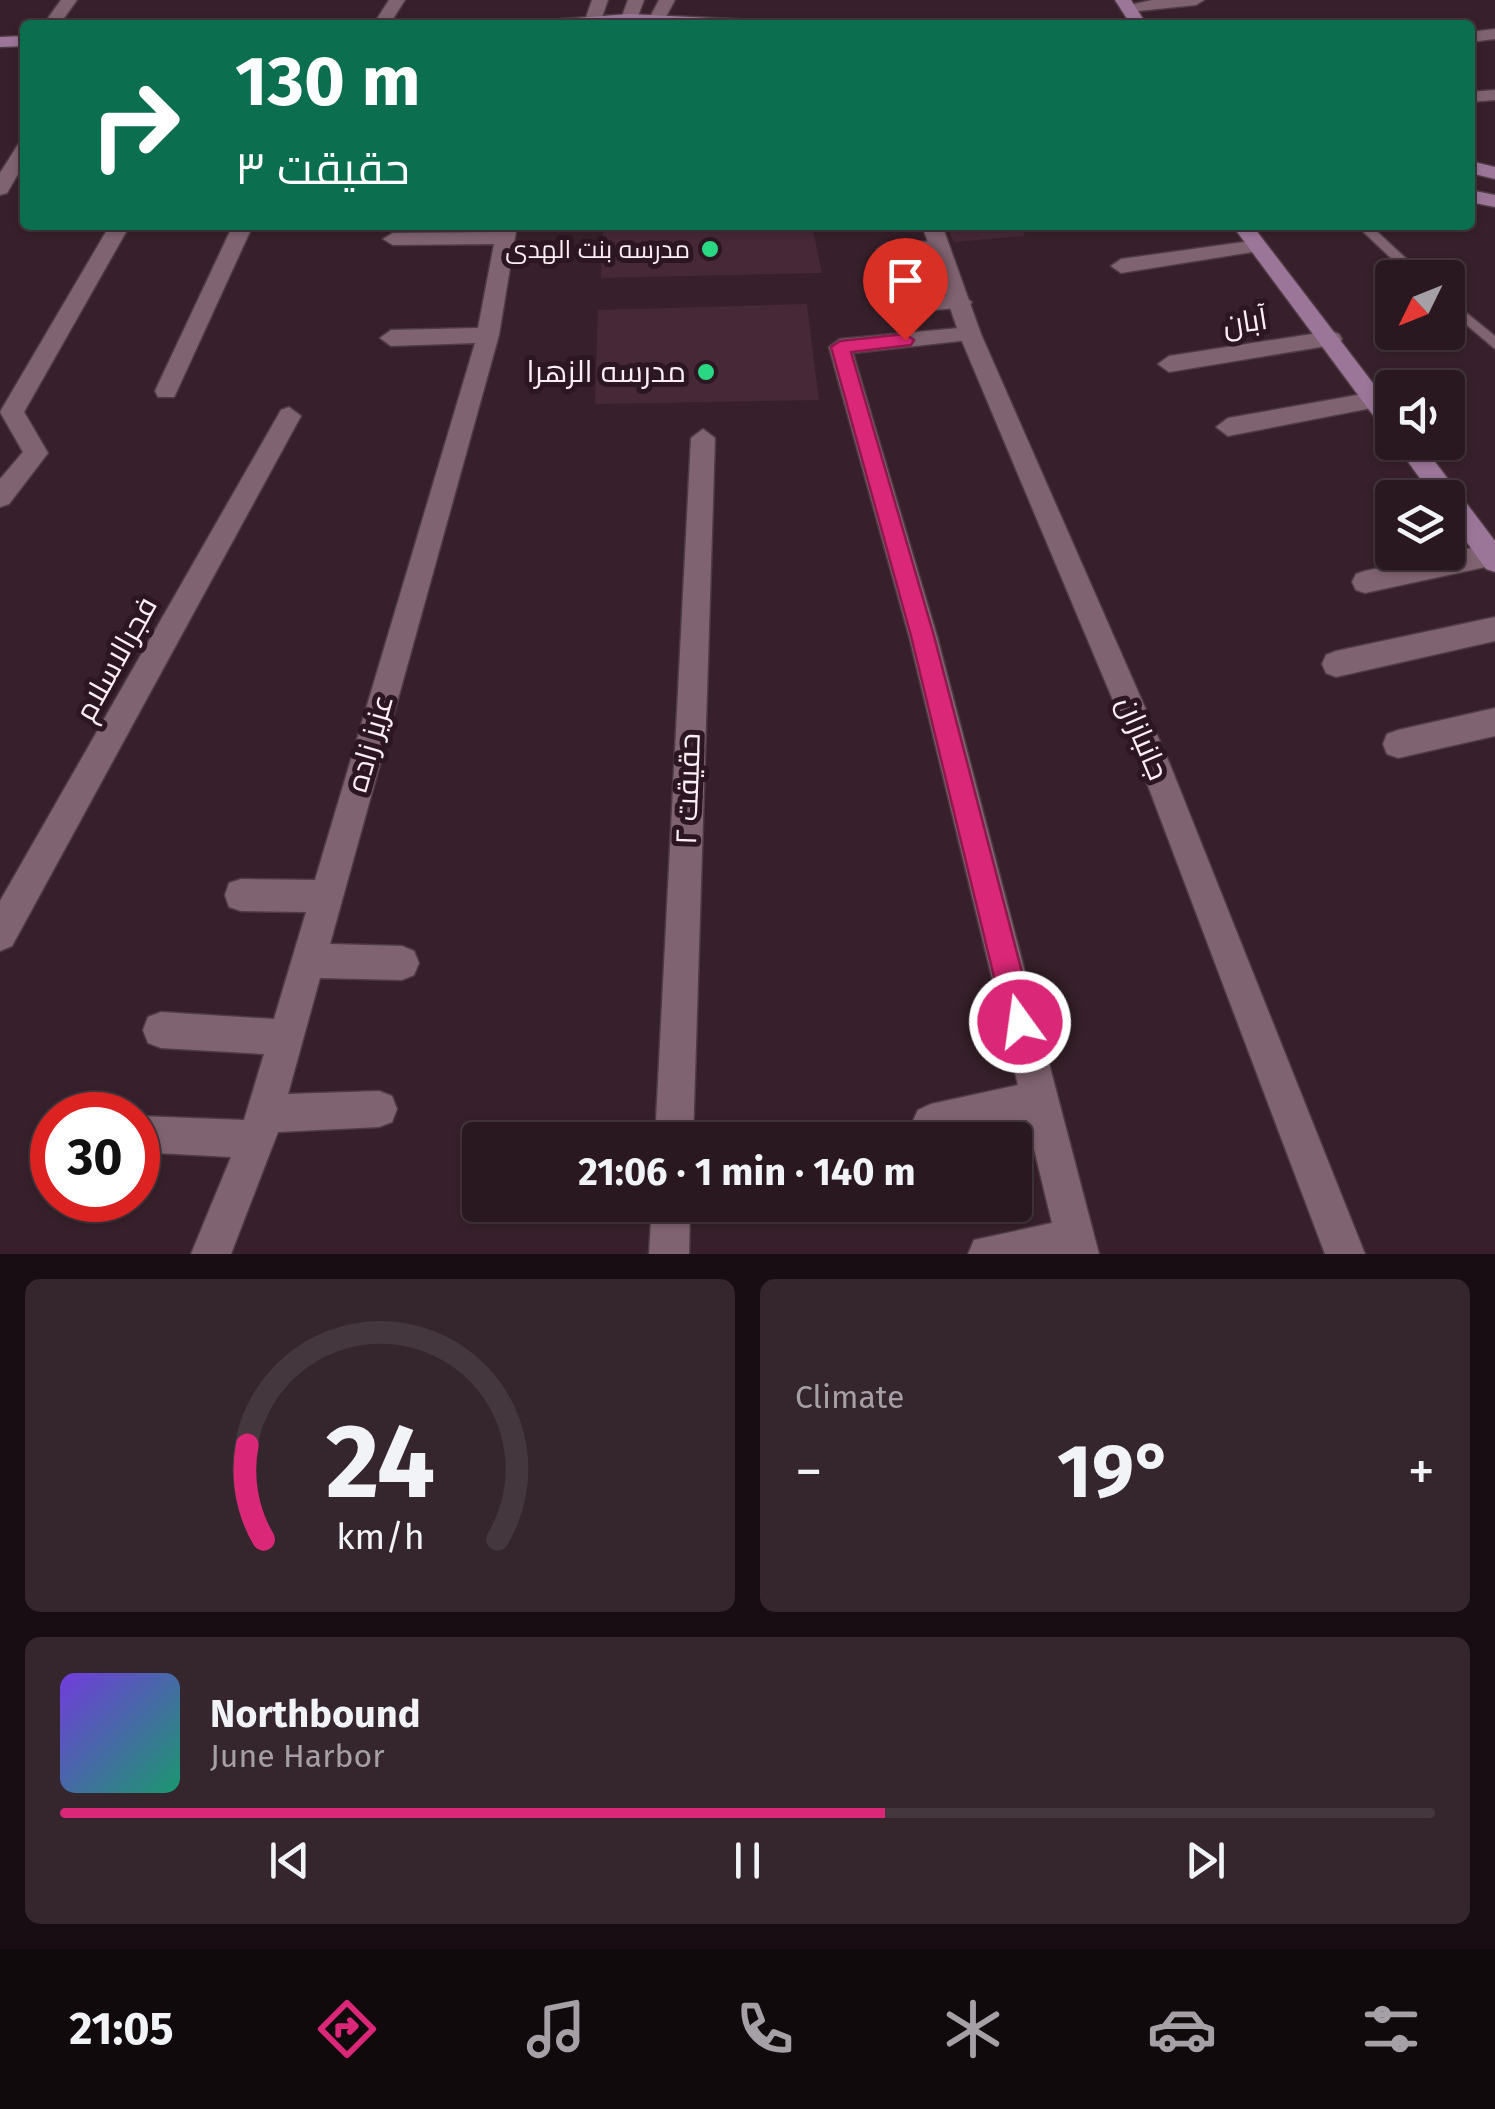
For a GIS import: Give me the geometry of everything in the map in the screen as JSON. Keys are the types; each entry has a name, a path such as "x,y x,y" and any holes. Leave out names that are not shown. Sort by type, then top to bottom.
{"main road":[{"path":"593,20 665,20"},
{"path":"1246,230 1374,400"},
{"path":"1420,460 1493,558"}],"street":[{"path":"55,20 70,0"},
{"path":"593,20 600,0"},
{"path":"629,18 636,0"},
{"path":"657,19 668,0"},
{"path":"1126,4 1196,0"},
{"path":"0,190 20,155"},
{"path":"0,496 36,453 12,412 117,230"},
{"path":"166,391 241,230"},
{"path":"393,239 506,232"},
{"name":"عزیز زاده","path":"210,1254 260,1126 488,336 506,232"},
{"path":"888,259 940,246"},
{"name":"جانبازان","path":"940,246 970,334 1154,762 1345,1254"},
{"path":"1121,266 1258,246"},
{"path":"901,306 960,302"},
{"path":"970,334 840,347 922,636 1077,1247 988,1254"},
{"path":"391,338 488,336"},
{"name":"آبان","path":"1168,364 1331,339"},
{"path":"1228,426 1374,400"},
{"name":"فجرالاسلام","path":"0,934 289,416"},
{"name":"حقیقت ۲","path":"675,1122 703,438"},
{"path":"1366,582 1493,558"},
{"path":"1336,664 1495,629"},
{"path":"1398,744 1495,722"},
{"path":"241,895 326,896"},
{"path":"307,961 402,963"},
{"path":"161,1030 285,1037"},
{"path":"935,1122 1040,1099"},
{"path":"160,1133 260,1126 379,1109"},
{"path":"669,1254 670,1222"}],"lane":[{"path":"1367,230 1400,260"},
{"path":"1465,317 1495,344"}],"shaded area":[{"name":"مدرسه بنت الهدی","path":"603,230 813,230 822,273 601,278"},
{"path":"948,230 1022,230 1025,236 954,242"},
{"name":"مدرسه الزهرا","path":"807,304 819,400 595,404 598,310"}],"place":[{"name":"مدرسه بنت الهدی","path":"710,249"},
{"name":"مدرسه الزهرا","path":"706,372"}],"route":[{"path":"905,340 840,347 922,636 1020,1022"}]}
